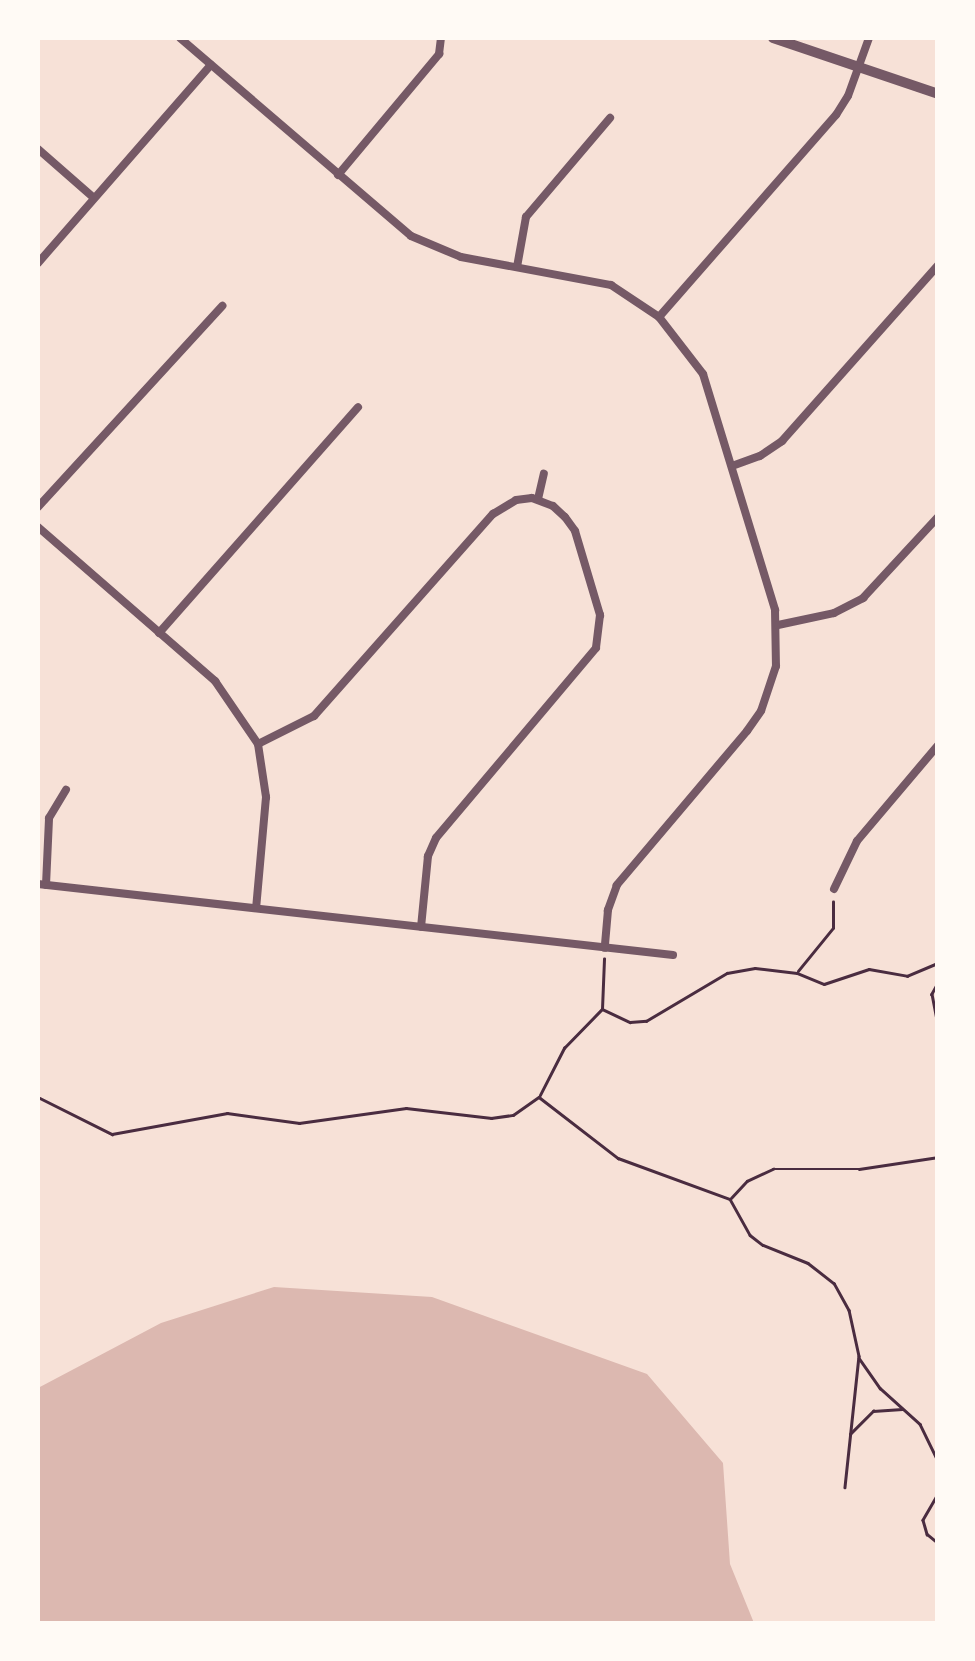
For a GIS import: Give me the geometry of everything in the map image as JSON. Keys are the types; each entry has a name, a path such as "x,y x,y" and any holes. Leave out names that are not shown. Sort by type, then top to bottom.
{"street":[{"path":"180,38 411,236 461,257 611,285 659,318 703,374 778,625 776,666 761,711 616,885 608,910 605,948"},
{"path":"338,174 439,54 441,38"},
{"path":"772,38 938,94"},
{"path":"659,318 836,115 869,38"},
{"path":"38,264 211,65"},
{"path":"516,267 526,217 610,118"},
{"path":"38,148 94,198"},
{"path":"732,466 760,456 782,441 938,265"},
{"path":"38,507 222,306"},
{"path":"159,633 358,407"},
{"path":"538,499 544,474"},
{"path":"258,744 314,716 492,514 516,500 538,499 553,506 574,532 600,614 600,636 585,664 436,838 428,856 421,927"},
{"path":"778,625 834,613 862,598 938,517"},
{"path":"38,528 226,692 258,744 266,796 256,908"},
{"path":"834,889 857,841 938,744"},
{"path":"66,790 49,818 42,884 673,955"}],"path":[{"path":"797,972 832,928 834,889"},
{"path":"38,1097 112,1134 226,1114 299,1123 406,1108 492,1118 514,1115 540,1096 564,1048 602,1009 605,948"},
{"path":"602,1009 630,1022 646,1021 727,974 774,968 797,972 824,984 869,969 907,976 938,963"},
{"path":"938,983 932,994 938,1026"},
{"path":"540,1096 618,1158 730,1200 750,1235 763,1245 808,1263 834,1283 849,1310 859,1356 845,1487"},
{"path":"730,1200 747,1182 773,1170 859,1169 938,1157"},
{"path":"859,1356 880,1388 920,1424 938,1461"},
{"path":"850,1434 873,1411 904,1409"},
{"path":"938,1494 924,1520 928,1534 938,1543"}],"shaded area":[{"path":"274,1287 432,1297 647,1374 723,1463 730,1564 754,1623 38,1623 38,1388 161,1323"}]}
